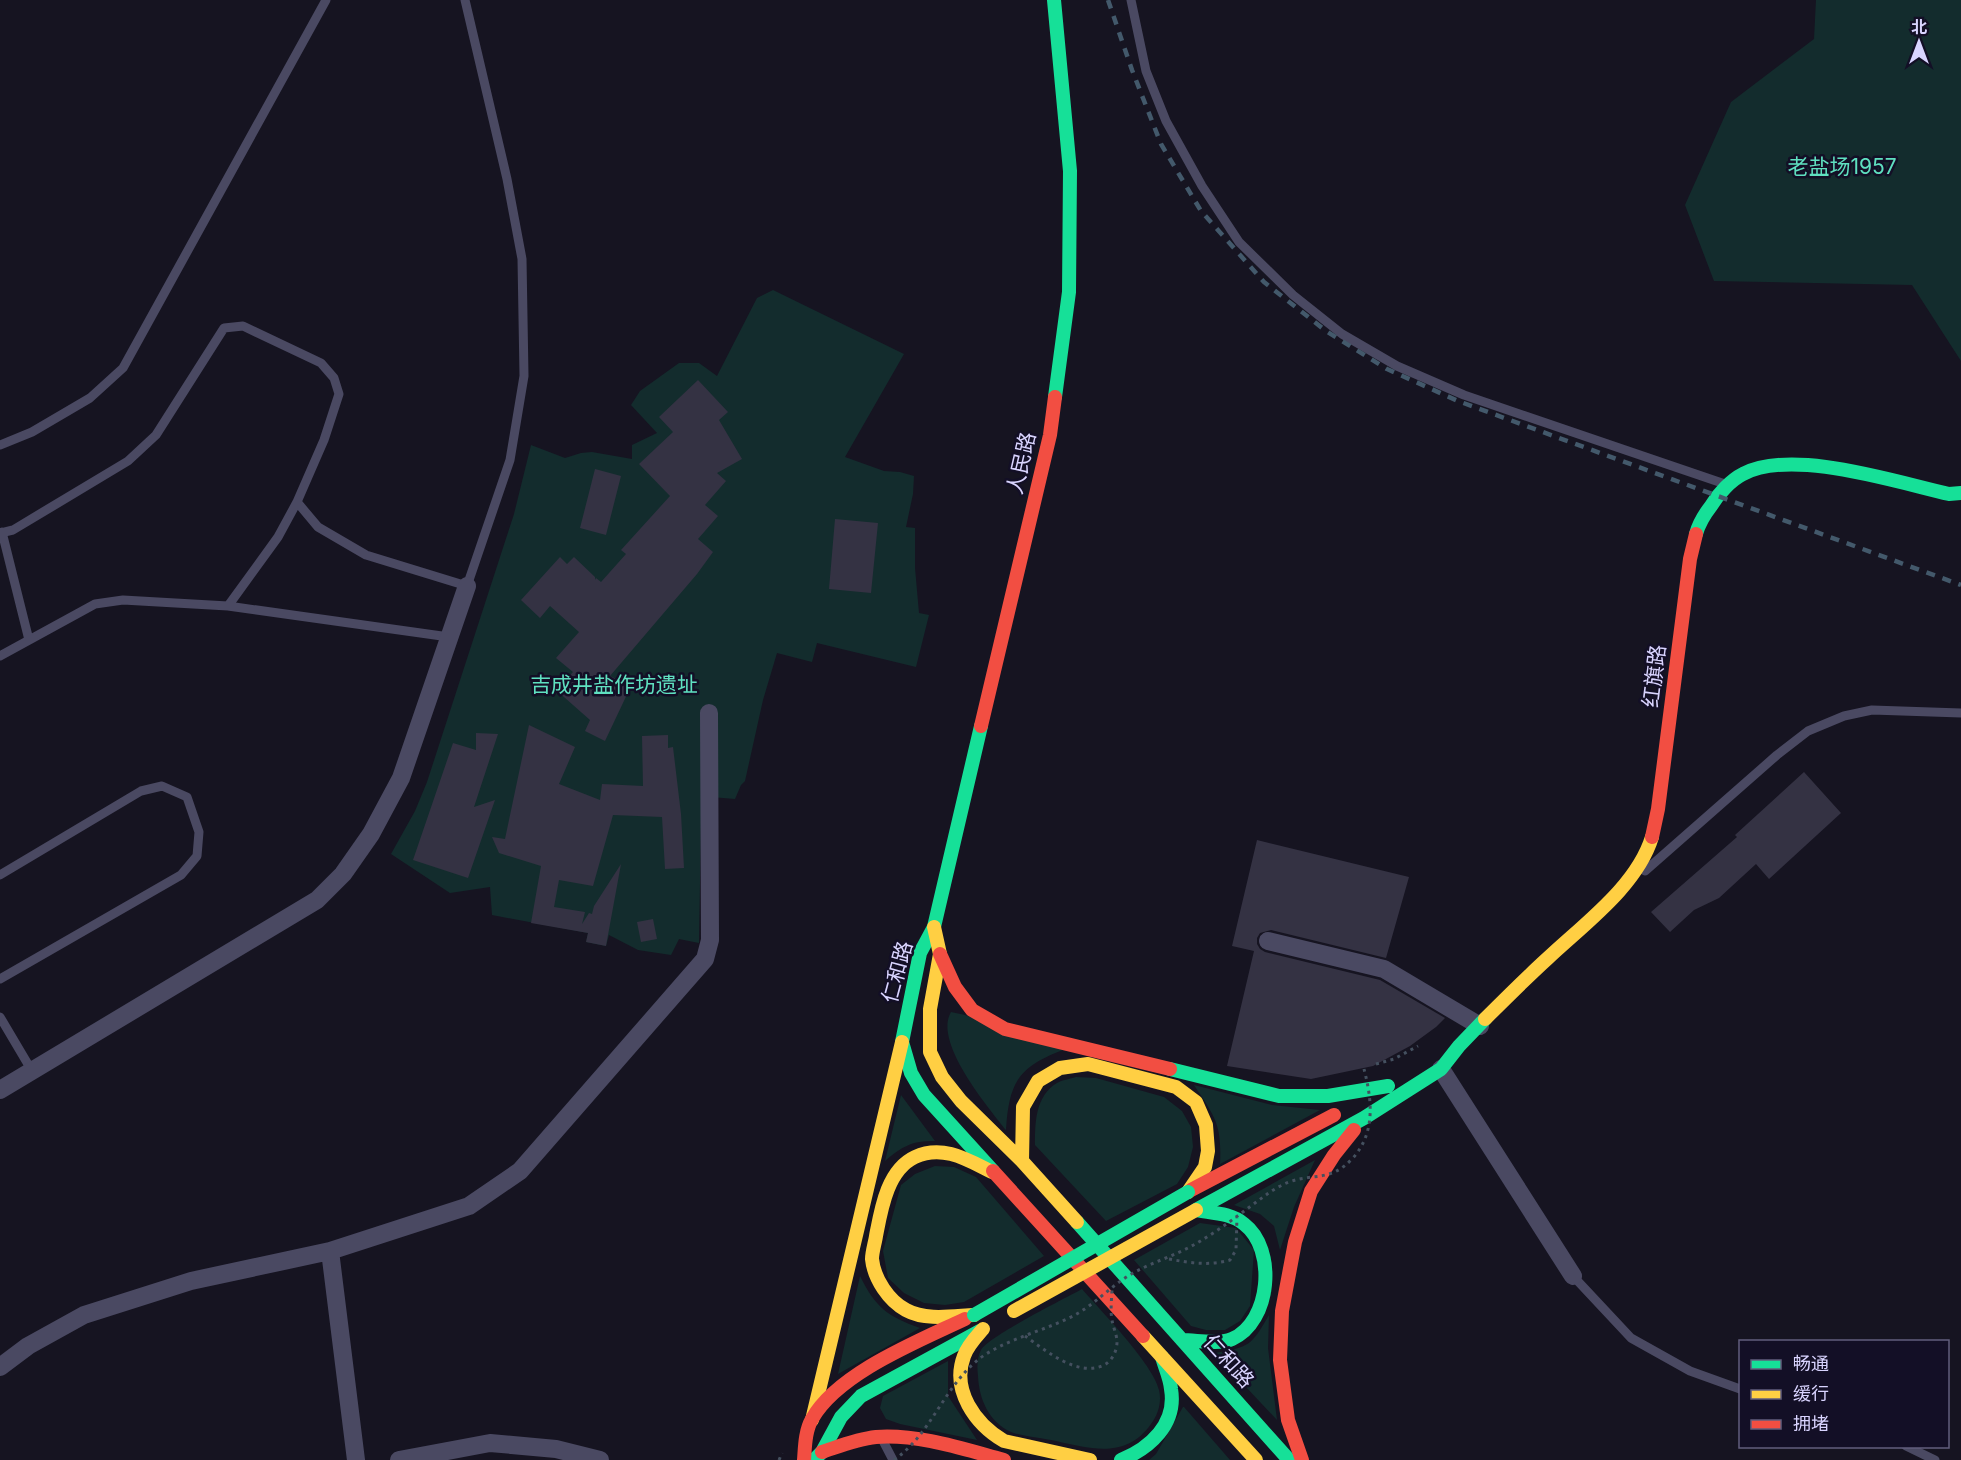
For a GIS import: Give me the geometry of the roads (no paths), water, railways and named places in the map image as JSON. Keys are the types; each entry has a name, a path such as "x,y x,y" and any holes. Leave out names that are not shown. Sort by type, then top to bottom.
{"main road":[{"name":"人民路","path":"934,927 1050,435 1069,292 1070,171 1054,0"},
{"name":"红旗路","path":"818,1456 841,1417 861,1396 1364,1118 1458,1046 1527,977 1613,898 1639,864 1652,840 1690,559 1699,523 1718,495 1743,474 1774,465 1828,466 1949,494 1961,493"},
{"name":"仁和路","path":"934,927 940,954 930,1009 930,1052 942,1077 961,1101 1022,1161 1288,1460"},
{"name":"仁和路","path":"934,927 920,953 902,1042 911,1073 924,1095 1256,1460"},
{"path":"812,1420 826,1400 849,1381 896,1354 974,1315 1188,1192 1393,1083 1328,1096 1279,1096 1005,1029 972,1010 955,987 940,954"},
{"path":"804,1460 805,1445 902,1042"},
{"path":"1022,1161 1023,1107 1038,1081 1060,1068 1088,1064 1176,1087 1196,1102 1206,1125 1208,1151 1205,1167 1188,1192"},
{"path":"1302,1460 1288,1420 1280,1360 1282,1311 1295,1242 1311,1191 1334,1155 1364,1118"},
{"path":"974,1315 936,1317 910,1312 893,1300 881,1286 873,1269 872,1257 889,1184 897,1169 915,1156 935,1153 956,1155 999,1175"},
{"path":"1182,1340 1232,1339 1247,1329 1257,1317 1263,1299 1263,1255 1258,1239 1245,1224 1223,1215 1196,1210"},
{"path":"993,1323 964,1356 962,1387 975,1417 987,1431 1005,1441 1071,1458 1090,1460"},
{"path":"1121,1460 1148,1447 1159,1435 1167,1420 1172,1407 1172,1392 1162,1357"},
{"path":"818,1456 858,1440 881,1437 928,1441 1004,1460"}],"street":[{"path":"0,1090 316,900 343,874 371,834 401,778 467,586"},
{"path":"0,1367 28,1346 84,1315 191,1281 330,1251 469,1206 520,1171 705,959 710,940 709,713"},
{"path":"1268,941 1384,969 1480,1026"},
{"path":"1438,1063 1573,1276"},
{"path":"330,1251 356,1460"},
{"path":"399,1460 490,1443 556,1449 600,1460"}],"lane":[{"path":"0,445 32,432 90,398 123,368 326,0"},
{"path":"297,502 318,527 366,555 467,586 510,460 524,376 522,259 507,179 465,0"},
{"path":"1131,0 1146,71 1166,121 1197,177 1239,242 1301,302 1342,334 1397,366 1464,395 1730,485"},
{"path":"29,640 1,532 13,530 128,461 156,435 224,328 243,326 321,363 334,378 339,394 324,440 297,502 278,537 228,606"},
{"path":"0,656 95,604 123,600 228,606 449,637"},
{"path":"1613,898 1777,755 1808,731 1844,716 1872,710 1961,713"},
{"path":"0,875 141,791 162,786 188,797 199,832 197,856 181,875 0,979"},
{"path":"0,1017 32,1071"},
{"path":"1573,1276 1631,1338 1690,1371 1739,1389"},
{"path":"881,1437 894,1460"},
{"path":"1910,1448 1935,1460"}],"railway":[{"path":"1108,0 1161,144 1201,211 1264,282 1326,331 1387,369 1458,401 1961,585"}],"park label":[{"name":"老盐场1957","path":"1842,166"},
{"name":"吉成井盐作坊遗址","path":"614,684"}]}
